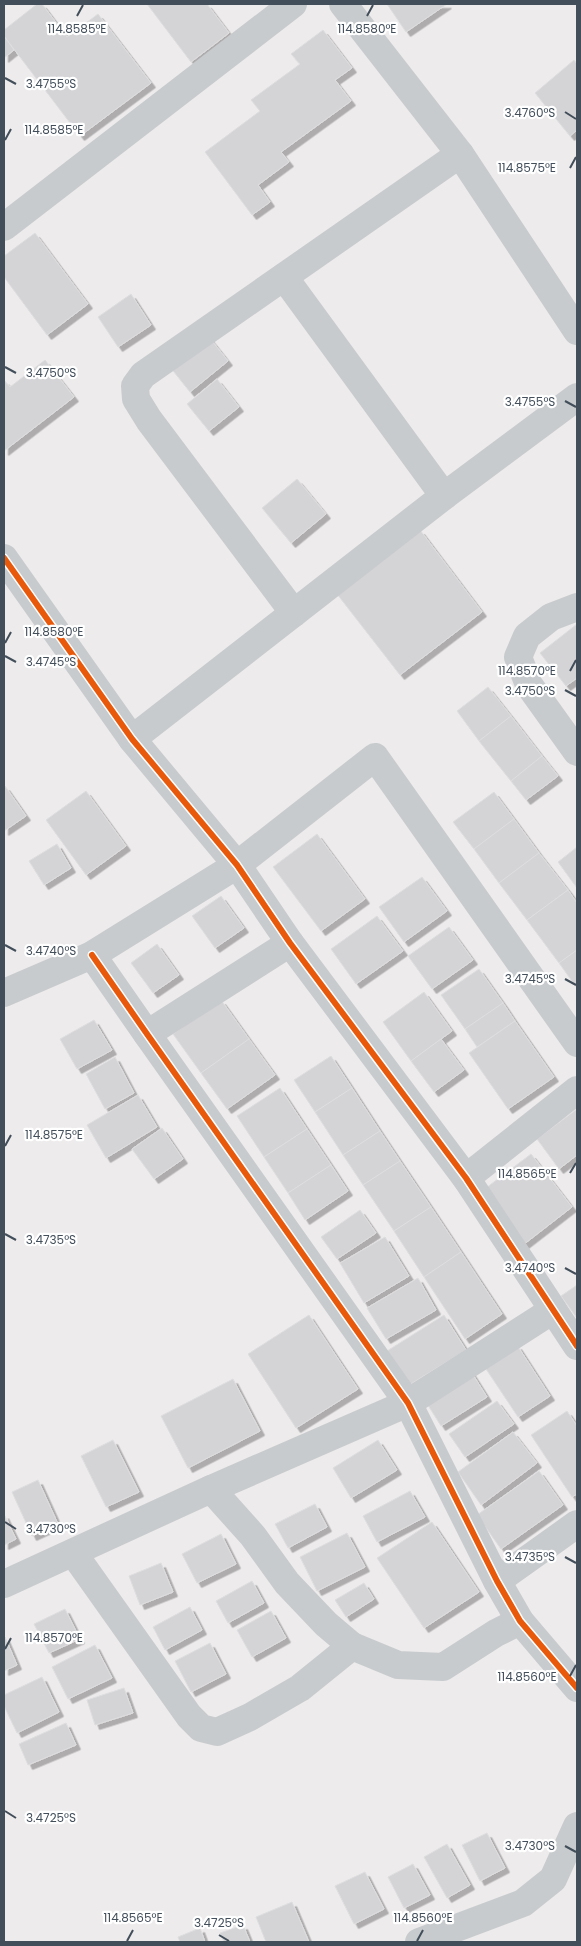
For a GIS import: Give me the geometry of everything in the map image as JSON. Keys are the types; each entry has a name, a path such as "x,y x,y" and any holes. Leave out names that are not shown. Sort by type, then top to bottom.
{"street":[{"path":"4,228 293,4"},
{"path":"343,4 460,154 577,331"},
{"path":"294,613 149,420 136,399 135,386 143,375 460,154"},
{"path":"284,277 444,496"},
{"path":"132,739 444,496 577,397"},
{"path":"4,558 132,739 237,865 290,944 466,1178 577,1346"},
{"path":"577,607 551,617 527,636 518,657 529,685 577,752"},
{"path":"4,993 92,954 237,865 375,757 577,1043"},
{"path":"146,1034 290,944"},
{"path":"92,954 146,1034 408,1403 497,1581 520,1621 577,1688"},
{"path":"466,1178 577,1090"},
{"path":"4,1584 74,1554 211,1489 408,1403 553,1310"},
{"path":"211,1489 253,1536 287,1583 326,1624 352,1646 398,1665 443,1667 496,1633 520,1621"},
{"path":"497,1581 577,1524"},
{"path":"74,1554 189,1716 201,1728 217,1732 250,1717 300,1688 352,1646"},
{"path":"419,1942 523,1903 553,1879 577,1826"}],"building":[{"path":"37,4 42,4 67,37 98,14 151,83 80,136 4,36 4,30"},
{"path":"147,4 207,4 229,33 191,62"},
{"path":"387,4 447,4 406,32"},
{"path":"323,30 352,68 335,80 351,101 281,152 289,162 258,185 270,202 252,215 205,152 260,111 251,100 300,64 291,54"},
{"path":"4,36 14,50 4,58"},
{"path":"574,60 577,64 577,130 570,136 535,93"},
{"path":"35,233 88,304 47,335 4,277 4,256"},
{"path":"131,294 151,325 118,347 98,317"},
{"path":"208,336 228,361 190,392 170,367"},
{"path":"45,360 74,397 4,451 4,380 10,387"},
{"path":"217,379 239,407 209,431 187,404"},
{"path":"297,479 326,514 291,543 262,508"},
{"path":"420,530 482,612 400,675 337,594"},
{"path":"577,624 577,678 566,686 540,653"},
{"path":"488,687 511,716 479,741 457,711"},
{"path":"511,716 542,756 511,781 479,741"},
{"path":"542,756 558,776 526,800 511,781"},
{"path":"4,787 26,816 4,831"},
{"path":"86,791 126,846 86,875 46,820"},
{"path":"494,792 514,819 474,849 453,822"},
{"path":"514,819 539,853 499,883 474,849"},
{"path":"317,834 365,899 321,931 273,867"},
{"path":"57,844 71,868 44,885 29,861"},
{"path":"577,847 577,888 558,862"},
{"path":"539,853 568,890 527,920 499,883"},
{"path":"422,877 447,911 404,942 379,907"},
{"path":"568,890 577,903 577,950 559,963 527,920"},
{"path":"221,896 244,928 215,948 192,916"},
{"path":"377,916 403,951 356,984 331,949"},
{"path":"449,927 473,960 432,989 408,956"},
{"path":"157,944 179,975 153,993 131,963"},
{"path":"577,950 577,988 559,963"},
{"path":"479,969 503,1003 465,1029 441,995"},
{"path":"424,992 452,1031 411,1061 383,1022"},
{"path":"221,1000 249,1039 201,1073 173,1034"},
{"path":"503,1003 515,1021 477,1047 465,1029"},
{"path":"94,1020 112,1050 77,1069 60,1039"},
{"path":"515,1021 554,1077 508,1109 469,1053"},
{"path":"249,1039 275,1075 227,1109 201,1073"},
{"path":"441,1039 464,1070 434,1092 411,1061"},
{"path":"331,1056 352,1088 315,1112 294,1080"},
{"path":"115,1057 134,1093 105,1109 86,1074"},
{"path":"280,1088 307,1129 264,1157 237,1116"},
{"path":"352,1088 380,1131 343,1155 315,1112"},
{"path":"138,1095 157,1127 106,1158 87,1125"},
{"path":"577,1109 577,1155 559,1169 537,1139"},
{"path":"162,1128 183,1159 154,1179 132,1149"},
{"path":"307,1129 331,1165 288,1193 264,1157"},
{"path":"380,1131 400,1161 363,1185 343,1155"},
{"path":"531,1154 572,1207 523,1245 482,1191"},
{"path":"400,1161 431,1207 394,1231 363,1185"},
{"path":"331,1165 348,1191 305,1220 288,1193"},
{"path":"431,1207 461,1252 424,1277 394,1231"},
{"path":"360,1210 376,1233 337,1259 321,1237"},
{"path":"385,1237 409,1276 364,1303 340,1263"},
{"path":"461,1252 502,1314 465,1339 424,1277"},
{"path":"418,1278 436,1310 386,1339 367,1308"},
{"path":"577,1285 577,1318 561,1296"},
{"path":"309,1315 358,1389 296,1428 248,1354"},
{"path":"444,1315 466,1350 409,1385 387,1351"},
{"path":"517,1345 550,1396 518,1417 484,1366"},
{"path":"470,1370 487,1397 441,1426 424,1399"},
{"path":"233,1379 260,1431 188,1468 161,1416"},
{"path":"497,1401 514,1424 465,1457 449,1434"},
{"path":"567,1411 577,1426 577,1494 572,1497 531,1435"},
{"path":"513,1432 537,1463 481,1505 458,1472"},
{"path":"113,1440 139,1492 106,1507 81,1456"},
{"path":"378,1440 397,1470 351,1498 333,1468"},
{"path":"539,1471 563,1505 501,1549 477,1515"},
{"path":"38,1480 58,1524 32,1536 12,1492"},
{"path":"410,1491 425,1517 377,1542 363,1516"},
{"path":"315,1504 327,1527 288,1548 275,1524"},
{"path":"4,1514 16,1539 4,1545"},
{"path":"432,1522 479,1592 424,1628 377,1558"},
{"path":"347,1533 365,1567 317,1591 300,1557"},
{"path":"221,1534 236,1564 197,1583 182,1554"},
{"path":"161,1563 173,1592 140,1605 129,1576"},
{"path":"252,1581 264,1603 228,1623 216,1601"},
{"path":"364,1583 374,1599 346,1617 335,1600"},
{"path":"190,1607 202,1630 165,1650 153,1627"},
{"path":"65,1609 80,1639 49,1653 34,1624"},
{"path":"271,1611 286,1638 252,1657 237,1630"},
{"path":"4,1638 17,1665 4,1671"},
{"path":"210,1643 226,1674 191,1692 175,1661"},
{"path":"95,1645 112,1678 68,1699 52,1667"},
{"path":"42,1677 59,1712 17,1733 4,1706 4,1695"},
{"path":"124,1688 133,1713 95,1725 87,1700"},
{"path":"66,1723 76,1745 28,1765 19,1744"},
{"path":"487,1833 505,1868 480,1881 462,1845"},
{"path":"447,1844 470,1885 447,1898 424,1857"},
{"path":"413,1864 430,1895 404,1908 388,1877"},
{"path":"365,1872 384,1909 354,1924 335,1886"},
{"path":"292,1902 309,1942 266,1942 256,1917"},
{"path":"243,1925 250,1942 224,1942 220,1933"},
{"path":"200,1928 205,1942 180,1942 178,1937"}],"cycle path":[{"path":"4,558 132,739 237,865 290,943 466,1178 577,1346"},
{"path":"92,955 408,1403 497,1581 520,1621 577,1688"}]}
